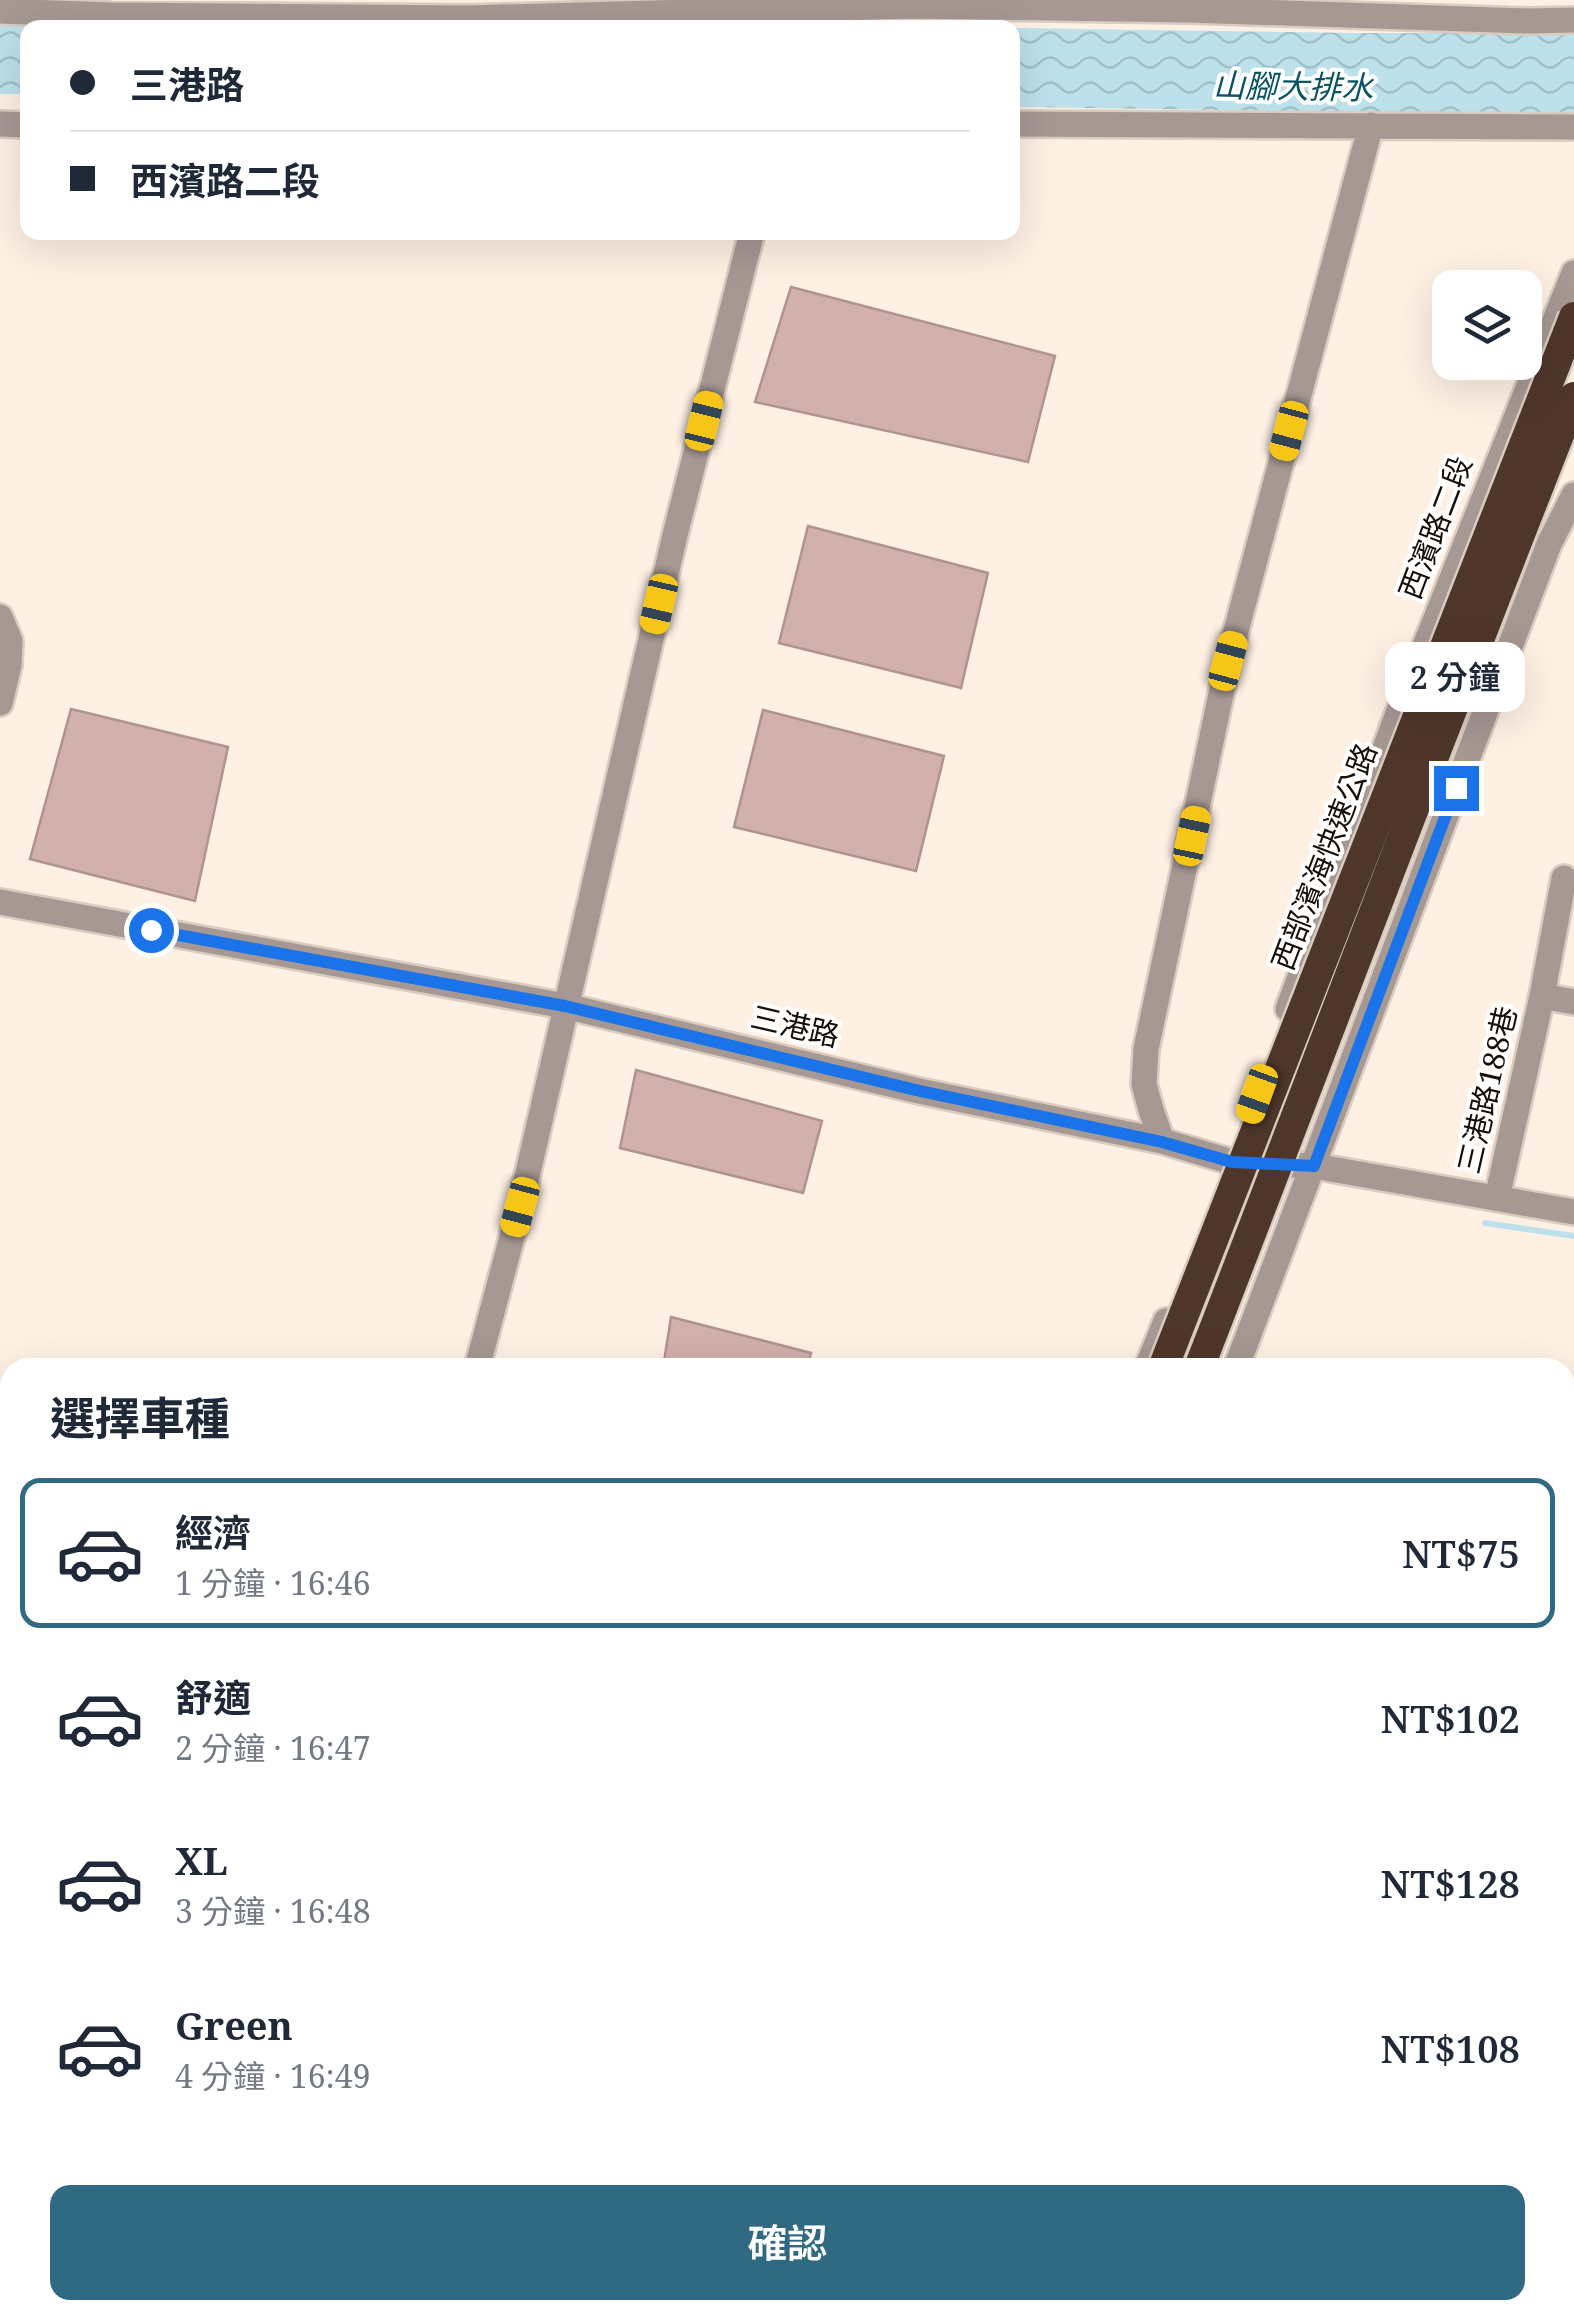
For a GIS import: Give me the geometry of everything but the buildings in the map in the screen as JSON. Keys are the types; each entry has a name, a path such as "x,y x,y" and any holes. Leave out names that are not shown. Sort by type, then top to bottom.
{"highway":[{"name":"西部濱海快速公路","path":"1167,1358 1574,317"},
{"path":"1203,1358 1574,397"}],"street":[{"path":"0,10 110,15 1192,5 1509,21 1574,20"},
{"path":"1020,124 1574,127"},
{"path":"1162,1142 1144,1084 1146,1048 1228,661 1372,125"},
{"path":"480,1358 520,1207 675,534 750,240"},
{"name":"西濱路二段","path":"1151,1358 1232,1162 1397,716 1574,273"},
{"path":"1240,1358 1549,544 1574,495"},
{"path":"0,617 10,641 0,703"},
{"name":"三港路188巷","path":"1497,1198 1564,878"},
{"name":"三港路","path":"0,902 565,1006 920,1091 1162,1142 1232,1162 1314,1166 1574,1212"},
{"name":"三港路188巷","path":"1542,996 1574,1002"}],"water":[{"path":"0,13 379,20 20,20 20,94 0,94"},
{"name":"山腳大排水","path":"1020,28 1574,33 1574,115 1020,107"}],"waterway":[{"path":"1485,1223 1574,1236"}],"route":[{"path":"151,930 565,1006 920,1091 1162,1142 1232,1162 1314,1166 1456,788"}]}
